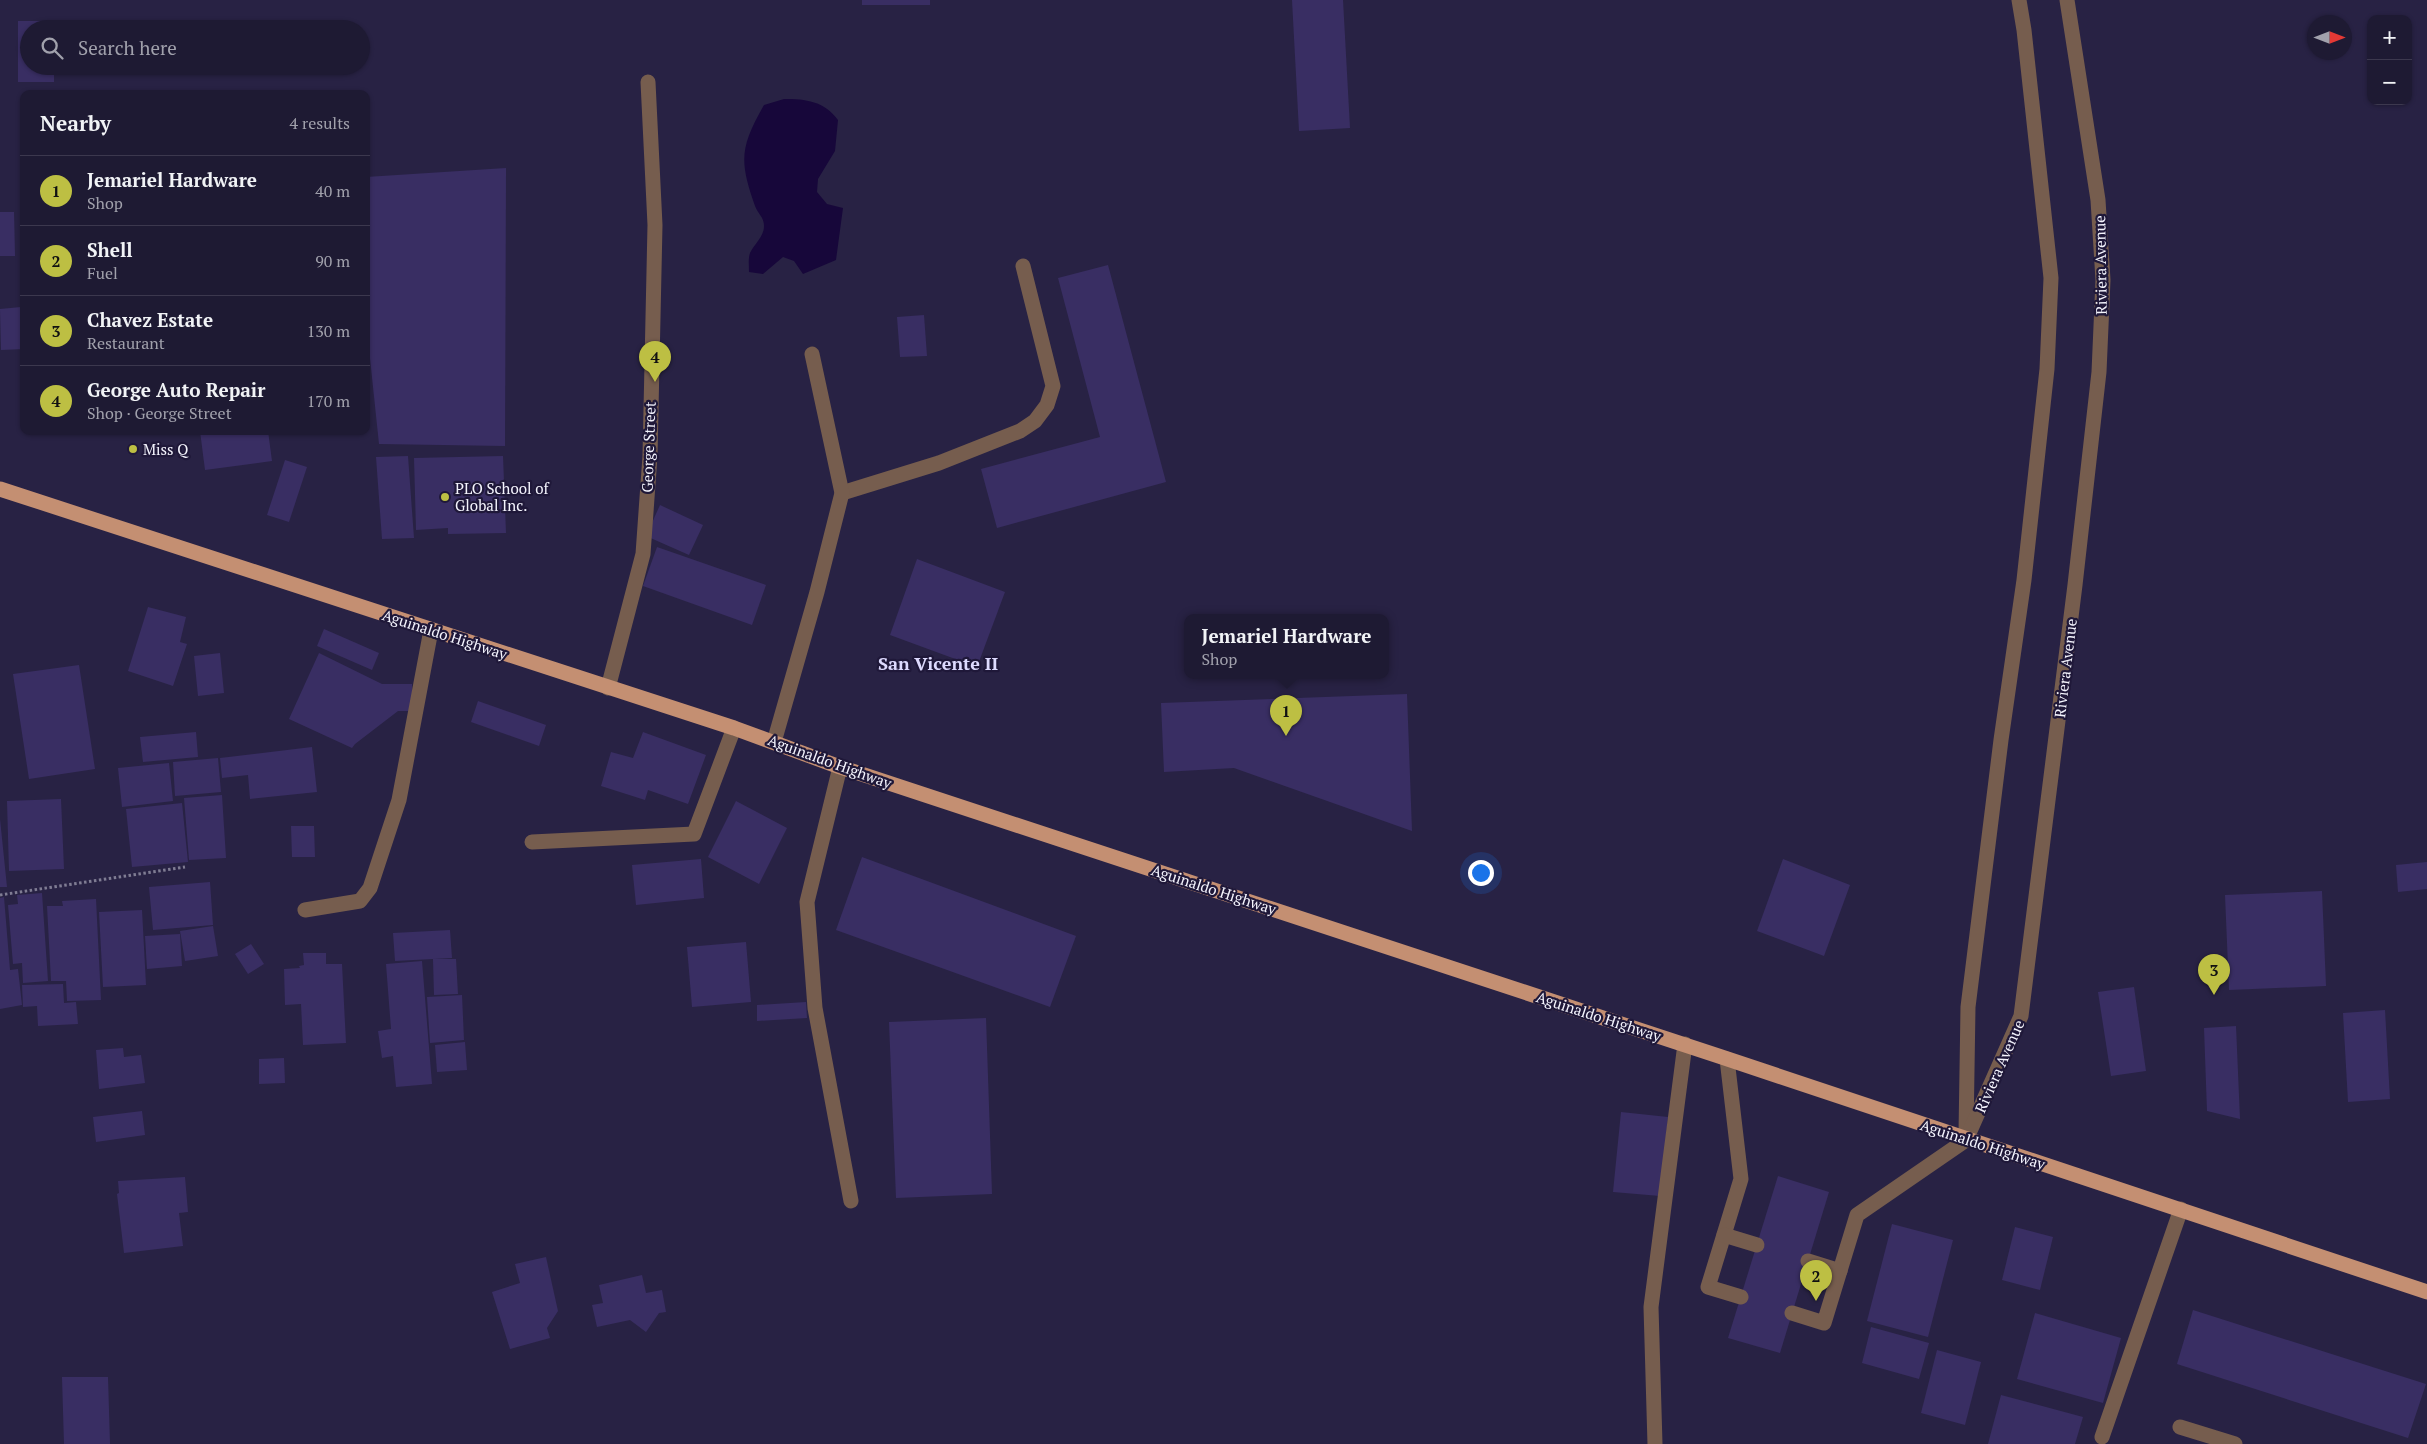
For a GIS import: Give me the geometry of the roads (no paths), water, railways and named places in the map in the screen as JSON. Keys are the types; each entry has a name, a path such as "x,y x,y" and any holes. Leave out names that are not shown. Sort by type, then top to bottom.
{"main road":[{"name":"Aguinaldo Highway","path":"0,488 734,728 840,766 1685,1044 1966,1140 2181,1209 2427,1292"}],"street":[{"name":"Riviera Avenue","path":"1966,1140 1968,1007 2001,740 2024,580 2047,369 2051,278 2024,30 2019,0"},
{"name":"Riviera Avenue","path":"1966,1140 2021,1016 2073,605 2099,372 2103,280 2098,200 2067,0"},
{"name":"George Street","path":"608,688 643,554 649,466 655,225 648,82"},
{"path":"842,493 939,463 1020,431 1035,421 1047,405 1053,386 1023,266"},
{"path":"774,742 817,592 842,493 812,354"},
{"path":"305,910 360,901 370,888 399,800 431,630"},
{"path":"532,842 694,834 734,728"},
{"path":"840,766 807,902 816,1008 850,1201"},
{"path":"1655,1444 1651,1307 1685,1044"},
{"path":"1727,1059 1741,1179 1708,1286 1741,1296"},
{"path":"1792,1313 1824,1323 1857,1215 1966,1140"},
{"path":"2102,1437 2181,1209"},
{"path":"1724,1235 1757,1245"},
{"path":"1808,1261 1840,1271"},
{"path":"2180,1426 2235,1444"}],"place":[{"name":"George Auto Repair","path":"655,382"},
{"name":"Miss Q","path":"133,449"},
{"name":"PLO School of Global Inc.","path":"445,497"},
{"name":"Jemariel Hardware","path":"1286,736"},
{"name":"Chavez Estate","path":"2214,995"},
{"name":"Shell","path":"1816,1301"}],"district":[{"name":"San Vicente II","path":"938,663"}]}
